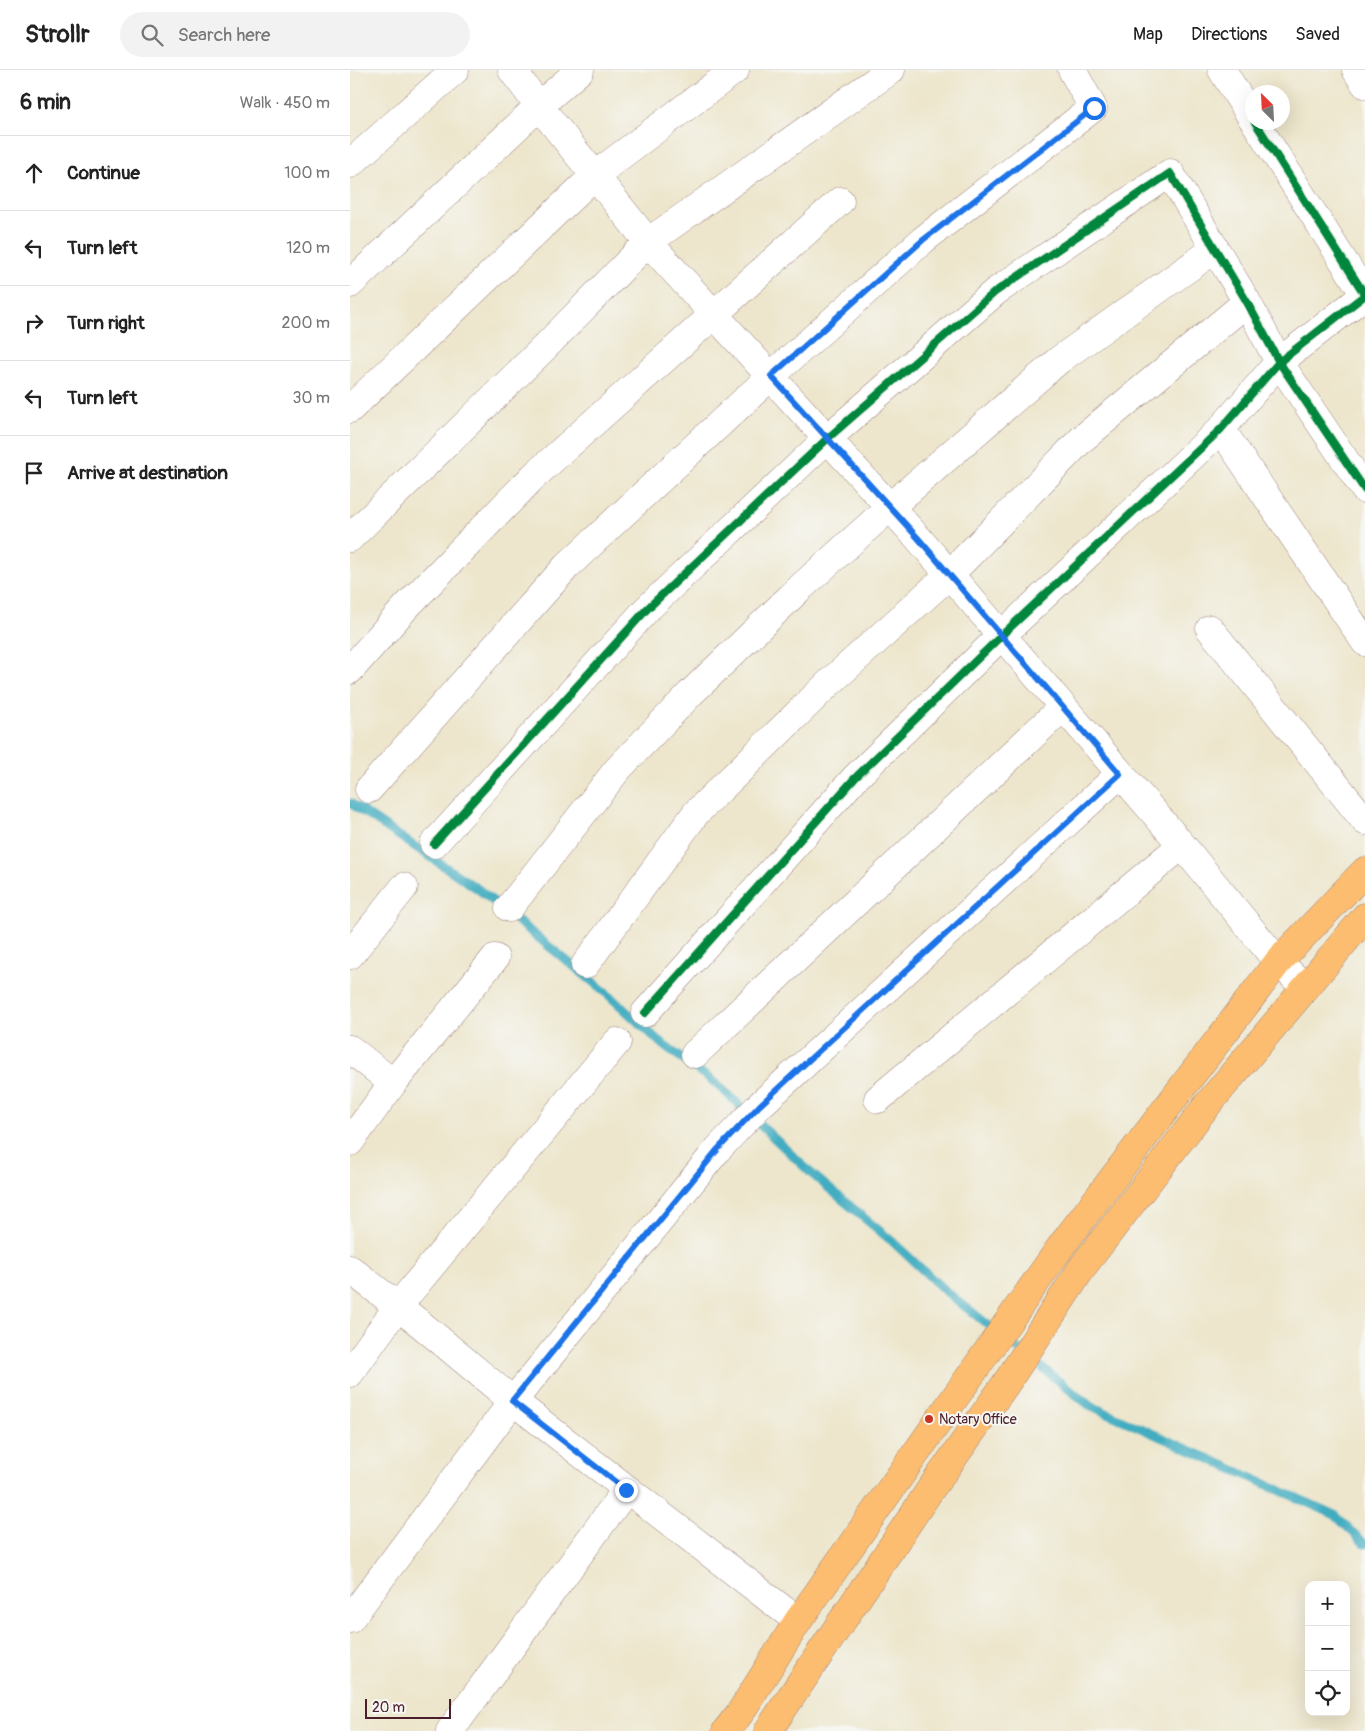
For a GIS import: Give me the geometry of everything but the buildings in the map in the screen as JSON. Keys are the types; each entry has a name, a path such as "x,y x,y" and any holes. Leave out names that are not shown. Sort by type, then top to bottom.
{"main road":[{"path":"726,1731 740,1713 798,1621 1002,1330 1100,1195 1278,962 1365,871"},
{"path":"768,1731 930,1490 1006,1385 1084,1265 1190,1126 1365,917"},
{"path":"1002,1330 1030,1349"}],"street":[{"path":"350,164 455,70"},
{"path":"512,70 648,242 890,507 1182,845 1278,962 1305,987"},
{"path":"350,284 539,106 580,70"},
{"path":"350,409 595,175 735,70"},
{"path":"350,538 543,349 648,242 891,70"},
{"path":"368,789 568,566 771,376 923,240 1094,108 1072,70"},
{"path":"1222,70 1245,107"},
{"path":"1356,70 1365,84"},
{"path":"645,1013 855,778 1002,635 1221,428 1279,362 1365,295 1260,130"},
{"path":"434,844 647,609 828,438 995,292 1170,173 1247,302 1279,362 1365,490"},
{"path":"350,670 406,606 533,477 840,201"},
{"path":"509,908 624,763 690,694 794,595 890,507 1059,360 1215,248"},
{"path":"585,965 696,812 828,684 949,574 1082,439 1247,302"},
{"path":"1221,428 1365,642"},
{"path":"1210,628 1365,820"},
{"path":"695,1054 1062,707"},
{"path":"350,1619 512,1401 718,1149 760,1105 1120,774"},
{"path":"878,1099 1182,845"},
{"path":"350,955 404,887"},
{"path":"350,1142 393,1083 495,958"},
{"path":"350,1373 398,1306 617,1042"},
{"path":"350,1049 393,1083"},
{"path":"350,1269 398,1306 512,1401 798,1621"},
{"path":"450,1731 626,1490"}],"waterway":[{"path":"350,803 478,889 603,990 661,1043 718,1085 812,1174 894,1243 943,1289 1089,1405 1335,1515 1365,1544"}],"cycle path":[{"path":"645,1013 855,778 1002,635 1221,429 1279,362 1365,295 1260,130"},
{"path":"434,844 647,609 828,438 995,292 1170,173 1247,302 1279,362 1365,490"}],"place":[{"name":"Notary Office","path":"929,1419"}],"route":[{"path":"626,1490 512,1401 718,1149 760,1105 1120,774 918,538 771,376 923,240 1094,108"}]}
